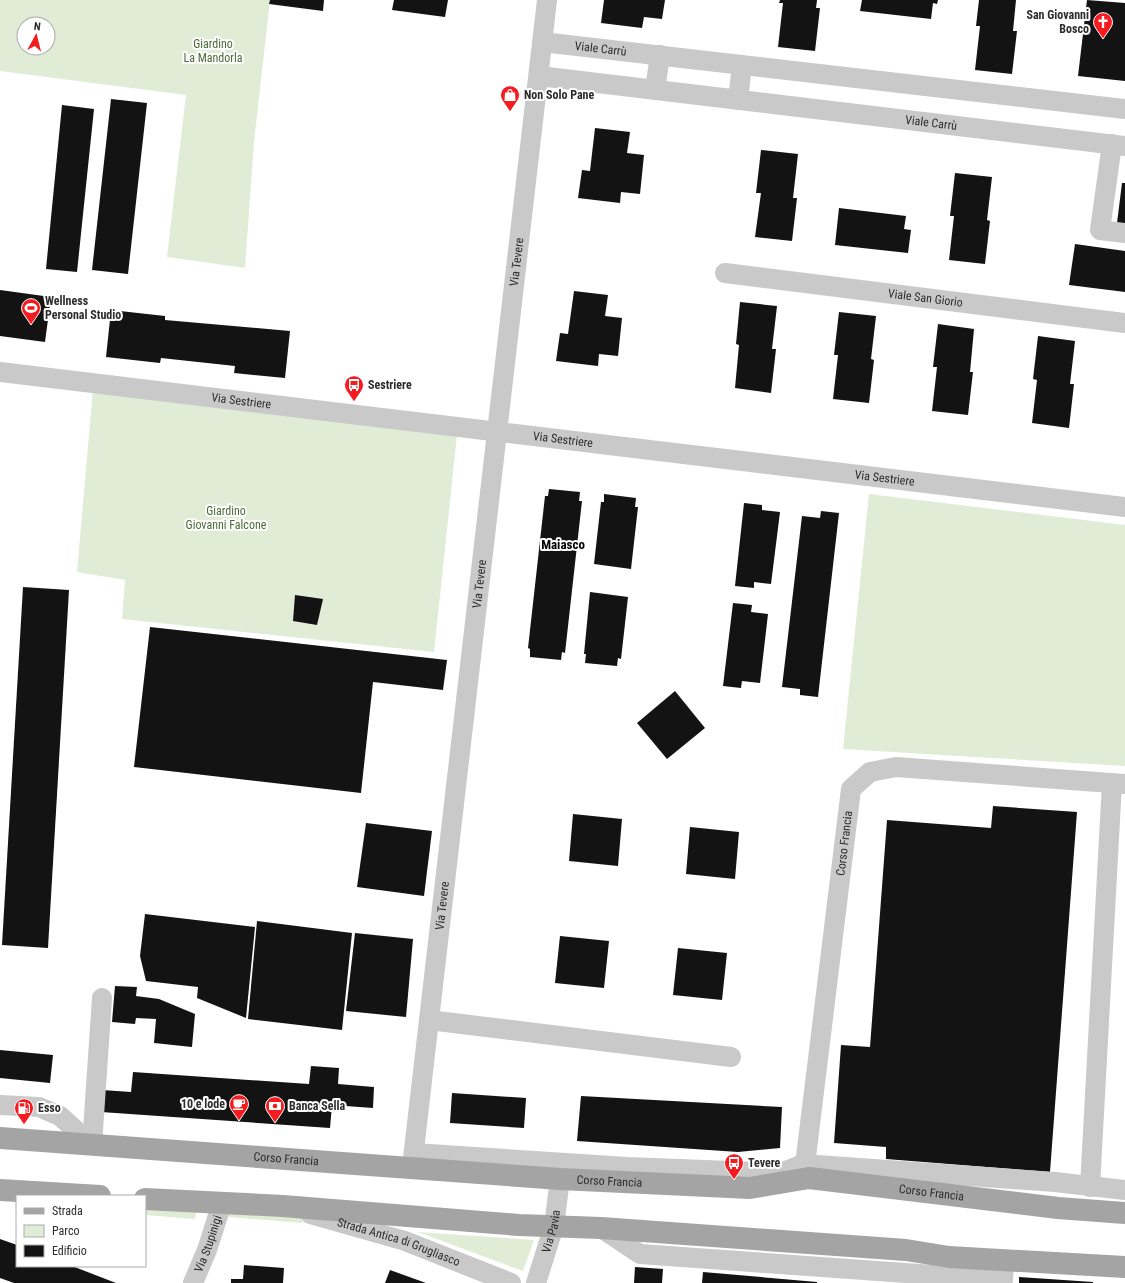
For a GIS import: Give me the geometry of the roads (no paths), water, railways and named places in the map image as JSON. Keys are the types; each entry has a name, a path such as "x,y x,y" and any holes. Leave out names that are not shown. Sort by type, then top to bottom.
{"main road":[{"name":"Corso Francia","path":"0,1138 92,1145 413,1160 560,1179 750,1188 809,1178 1058,1208 1125,1213"},
{"path":"0,1190 83,1195"},
{"path":"146,1199 283,1206 519,1225 601,1228 906,1250 949,1257 1125,1267"}],"street":[{"name":"Via Tevere","path":"413,1160 547,0"},
{"name":"Viale Carrù","path":"542,42 1125,109"},
{"path":"655,90 660,55"},
{"path":"738,100 742,64"},
{"name":"Viale Carrù","path":"539,76 1119,145"},
{"path":"1119,145 1100,230 1125,233"},
{"name":"Viale San Giorio","path":"725,273 1125,323"},
{"name":"Via Sestriere","path":"0,372 1125,507"},
{"name":"Corso Francia","path":"806,1164 851,789 870,772 896,767 1119,783 1090,1187"},
{"path":"92,1145 102,998"},
{"path":"429,1020 731,1057"},
{"path":"0,1104 39,1107 60,1116 92,1145"},
{"name":"Corso Francia","path":"413,1160 773,1172 781,1172 806,1164 1056,1182 1125,1190"},
{"name":"Via Pavia","path":"536,1283 554,1226 560,1179"},
{"name":"Via Stupinigi","path":"193,1283 207,1250 222,1204"},
{"name":"Strada Antica di Grugliasco","path":"283,1206 405,1241 511,1283"},
{"path":"405,1241 408,1217"}],"place":[{"name":"San Giovanni Bosco","path":"1103,39"},
{"name":"Non Solo Pane","path":"510,112"},
{"name":"Wellness Personal Studio","path":"31,325"},
{"name":"Sestriere","path":"354,402"},
{"name":"10 e lode","path":"239,1121"},
{"name":"Banca Sella","path":"275,1123"},
{"name":"Esso","path":"24,1125"},
{"name":"Tevere","path":"734,1180"}],"district":[{"name":"Maiasco","path":"563,544"}],"park label":[{"name":"Giardino La Mandorla","path":"213,51"},
{"name":"Giardino Giovanni Falcone","path":"226,518"}]}
